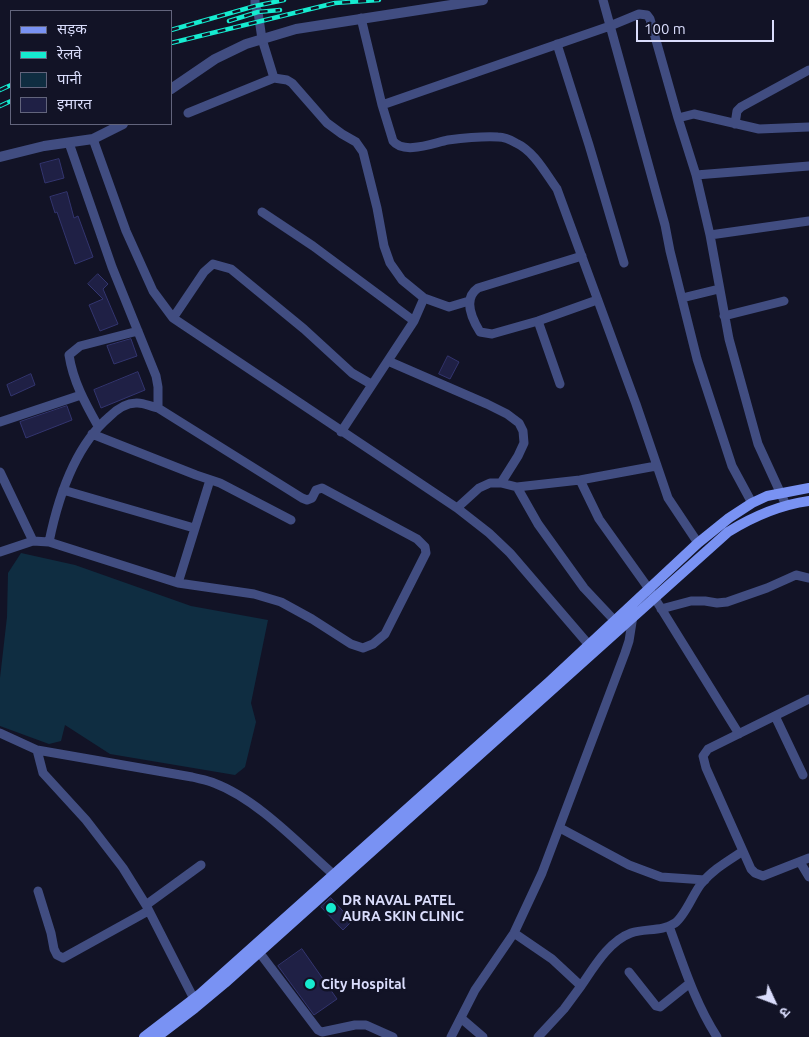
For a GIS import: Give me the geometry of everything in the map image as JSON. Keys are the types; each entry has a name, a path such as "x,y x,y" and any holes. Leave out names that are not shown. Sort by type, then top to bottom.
{"main road":[{"path":"157,1037 195,1008 259,952 633,616 675,562 729,518 752,503 767,496 809,488"},
{"path":"144,1037 194,999 615,620 728,532 748,519 767,510 809,500"}],"street":[{"path":"255,0 262,39 274,78"},
{"path":"172,88 214,59 246,44 296,29 483,0"},
{"path":"603,0 665,225 697,359 732,466 752,503"},
{"path":"382,105 610,26 639,14 645,14 650,18 696,174 710,235 729,339 758,444 786,505"},
{"path":"361,18 382,105 393,141 396,145 416,147 448,140 500,137 518,144 536,160 557,189 636,404 668,498 698,543"},
{"path":"557,44 624,263"},
{"path":"735,124 735,115 741,107 809,70"},
{"path":"188,113 274,78 287,80 292,83 327,123 356,142 362,152 377,208 384,246 390,263 402,280 424,298 449,307 469,301"},
{"path":"678,118 694,114 759,129 809,127"},
{"path":"0,157 44,146 93,139 121,125"},
{"path":"93,139 126,231 153,291 172,318 457,508 489,533 510,553 589,644"},
{"path":"69,143 112,267 156,376 158,408"},
{"path":"696,174 809,166"},
{"path":"262,212 313,246 414,321"},
{"path":"710,235 809,221"},
{"path":"582,256 478,288 472,292 469,301 474,322 480,332 492,334 538,321 598,300"},
{"path":"172,318 204,272 213,264 221,265 231,270 304,329 352,373 371,384"},
{"path":"682,298 719,289"},
{"path":"341,432 414,321 424,298"},
{"path":"724,316 784,301"},
{"path":"538,321 560,384"},
{"path":"138,331 80,346 69,355 70,365 95,430 220,483 291,520"},
{"path":"388,361 487,404 507,414 519,423 523,431 524,443 518,456 500,483"},
{"path":"0,422 81,395"},
{"path":"0,552 32,541 49,542 178,583 254,594 281,602 312,619 350,644 363,648 373,644 385,634 426,553 425,547 416,540 322,488 316,490 312,498 307,500 302,498 158,408 137,402 115,412 95,430 78,457 63,490 49,542"},
{"path":"457,508 479,488 490,483 517,487 580,480 656,466"},
{"path":"0,472 32,541"},
{"path":"178,583 210,480"},
{"path":"580,480 599,519 651,593 739,734"},
{"path":"517,487 538,524 584,588 615,620"},
{"path":"63,490 194,528"},
{"path":"661,609 691,601 728,602 796,575 809,578"},
{"path":"451,1037 462,1019 475,990 514,932 542,873 627,647 633,616"},
{"path":"809,699 708,749 703,756 706,768 754,874 762,876 809,858"},
{"path":"775,716 804,775"},
{"path":"0,733 38,750 192,777 215,783 263,812 333,874"},
{"path":"38,750 43,773 86,820 123,868 147,908 194,999"},
{"path":"560,828 629,864 661,877 704,880"},
{"path":"538,1037 564,1010 600,959 622,938 632,933 658,930 677,922 710,873 743,851"},
{"path":"800,862 809,877"},
{"path":"38,891 54,949 63,958 147,908 200,865"},
{"path":"669,926 690,983 708,1023 717,1037"},
{"path":"514,932 552,959 581,986"},
{"path":"259,952 318,1030 322,1032 366,1024 393,1037"},
{"path":"629,972 656,1006 660,1007 690,983"},
{"path":"462,1019 483,1037"}],"water":[{"path":"21,553 75,565 191,606 268,620 251,703 256,722 245,767 235,775 110,754 65,725 61,741 49,744 0,726 0,678 7,617 8,573"}],"building":[{"path":"59,159 64,178 45,183 40,164"},
{"path":"67,192 74,218 78,216 93,257 75,264 50,197"},
{"path":"98,274 108,284 103,289 118,324 100,331 89,305 103,299 88,284"},
{"path":"131,339 137,356 114,364 107,346"},
{"path":"448,356 459,362 450,379 439,374"},
{"path":"138,372 145,390 101,408 94,390"},
{"path":"31,374 35,385 11,396 7,385"},
{"path":"67,406 72,420 26,438 20,422"},
{"path":"331,898 352,921 343,930 321,907"},
{"path":"302,949 337,999 314,1015 278,966"}],"railway":[{"path":"172,30 255,6 284,0"},
{"path":"172,43 335,3 379,0"},
{"path":"229,21 258,12 280,10"},
{"path":"0,90 10,85"},
{"path":"0,106 10,101"}],"place":[{"name":"DR NAVAL PATEL AURA SKIN CLINIC","path":"331,908"},
{"name":"City Hospital","path":"310,984"}]}
